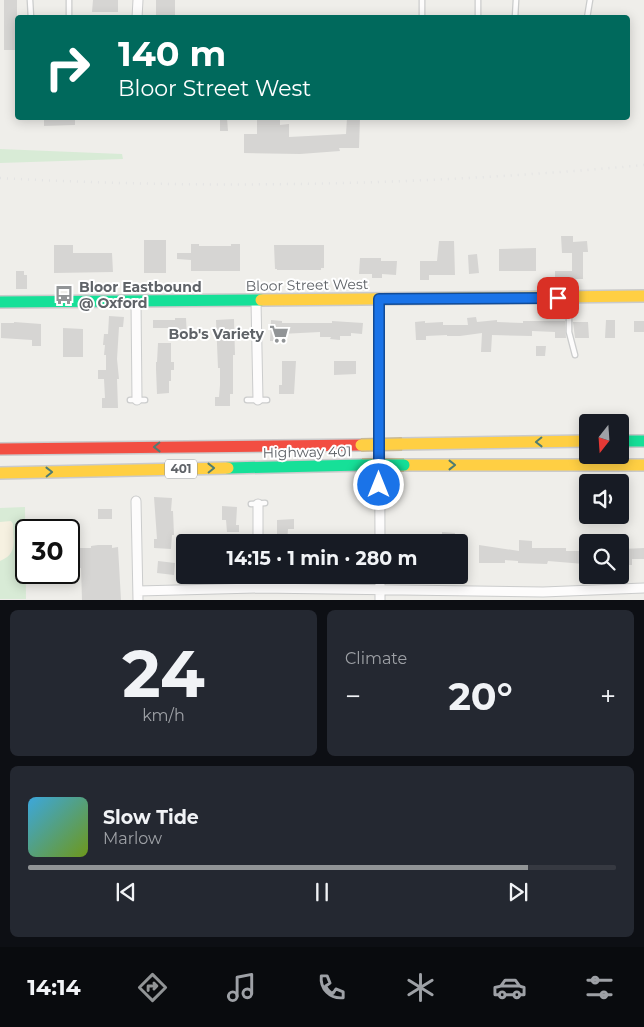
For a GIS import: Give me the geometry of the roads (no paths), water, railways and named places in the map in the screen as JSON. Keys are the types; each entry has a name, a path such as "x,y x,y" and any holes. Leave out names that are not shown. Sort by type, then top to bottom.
{"main road":[{"path":"623,296 644,289"},
{"name":"Bloor Street West","path":"0,302 644,296"},
{"name":"Highway 401","path":"0,449 579,441"},
{"path":"629,441 644,441"},
{"name":"Highway 401","path":"0,473 404,465 644,465"}],"street":[{"path":"137,15 138,0"},
{"path":"379,299 380,534"},
{"path":"136,301 137,400"},
{"path":"256,301 262,400"},
{"path":"136,501 138,595 258,588 543,592 644,588"},
{"path":"258,504 258,534"},
{"path":"380,584 380,600"}],"lane":[{"path":"30,0 31,15"},
{"path":"69,0 69,15"},
{"path":"422,0 422,15"},
{"path":"478,0 478,15"},
{"path":"515,15 516,0"},
{"path":"588,15 590,0"},
{"path":"569,297 570,332 575,355"},
{"path":"247,400 262,400"}],"railway":[{"path":"0,178 161,184 322,184 483,177 644,165"}],"place":[{"name":"Bloor Eastbound @ Oxford","path":"64,295"},
{"name":"Bob's Variety","path":"279,334"}]}
